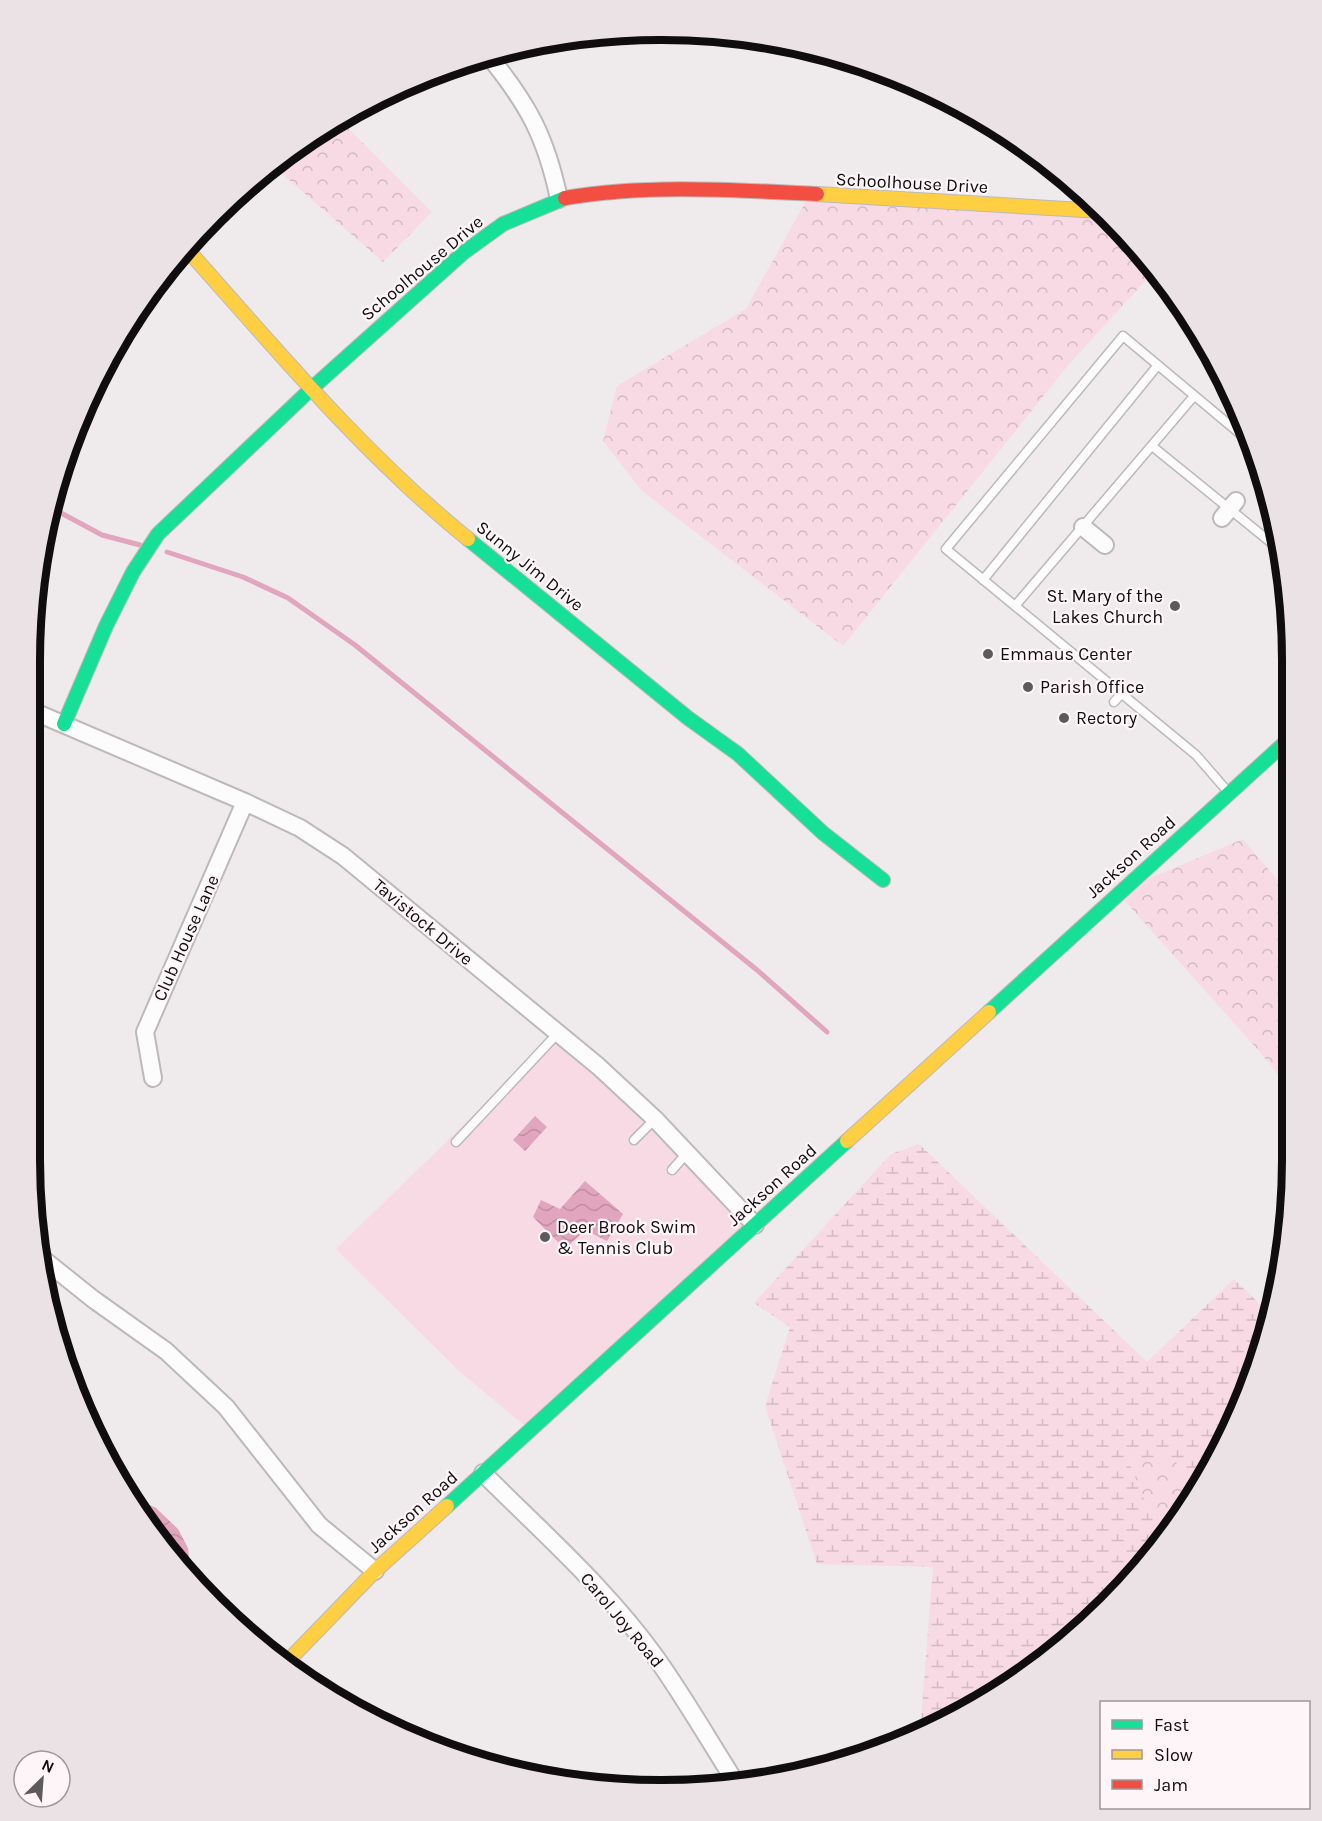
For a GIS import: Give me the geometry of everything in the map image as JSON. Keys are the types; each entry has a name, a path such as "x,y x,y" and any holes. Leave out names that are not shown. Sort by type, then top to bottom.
{"street":[{"path":"494,64 532,115 553,168 559,199"},
{"name":"Schoolhouse Drive","path":"64,724 106,626 133,572 158,534 311,389 482,238 503,224 559,199 599,192 650,189 810,194 1089,211"},
{"name":"Sunny Jim Drive","path":"192,255 311,389 389,469 454,528 688,718 738,754 777,787 823,833 884,880"},
{"path":"1083,527 1105,545"},
{"name":"Tavistock Drive","path":"41,715 245,802 300,828 343,856 558,1034 655,1119 755,1225"},
{"name":"Jackson Road","path":"291,1658 375,1571 1282,745"},
{"name":"Club House Lane","path":"153,1078 145,1032 245,802"},
{"path":"49,1263 77,1287 166,1351 218,1399 246,1429 320,1526 375,1571"},
{"name":"Carol Joy Road","path":"483,1473 597,1587 632,1628 657,1660 732,1776"}],"lane":[{"path":"1229,793 1196,755 946,549 1123,336 1237,431"},
{"path":"983,580 1158,365"},
{"path":"1015,606 1194,396"},
{"path":"1152,446 1270,542"},
{"path":"1114,702 1121,694"},
{"path":"456,1142 558,1034"},
{"path":"634,1140 655,1119"},
{"path":"672,1170 687,1153"}],"green space":[{"path":"347,127 432,212 383,262 280,172 316,145"},
{"path":"810,194 1087,210 1128,252 1148,278 1069,364 843,646 642,491 603,441 617,386 746,309"},
{"path":"1243,839 1282,886 1282,1079 1259,1051 1117,892"},
{"name":"Deer Brook Swim & Tennis Club","path":"558,1033 755,1225 529,1429 460,1372 336,1249"},
{"path":"919,1144 1147,1362 1234,1279 1263,1308 1249,1359 1234,1397 1218,1434 1190,1484 1175,1460 1128,1460 1158,1532 1128,1569 1070,1627 1039,1652 1006,1676 921,1723 933,1567 817,1564 765,1406 790,1327 754,1303 891,1154"},
{"path":"1128,1460 1175,1460 1190,1484 1158,1532"}],"water":[{"path":"535,1116 547,1127 525,1151 513,1140"},
{"path":"585,1181 623,1214 607,1241 585,1230 565,1249 533,1217 541,1200 560,1209"},
{"path":"143,1502 156,1508 178,1529 188,1548 189,1563"}],"waterway":[{"path":"59,512 102,535 140,545"},
{"path":"167,552 243,577 288,598 355,645 757,970 827,1032"}],"traffic: fast":[{"path":"64,724 106,626 133,572 158,534 311,389 463,253 503,224 565,198"},
{"path":"468,539 688,718 738,754 823,833 883,880"},
{"path":"989,1012 1282,745"},
{"path":"447,1506 847,1141"}],"traffic: slow":[{"path":"817,194 1087,210"},
{"path":"192,255 356,436 392,472 468,539"},
{"path":"847,1141 989,1012"},
{"path":"291,1658 375,1571 447,1506"}],"traffic: jam":[{"path":"565,198 659,190 817,194"}],"place":[{"name":"St. Mary of the Lakes Church","path":"1175,606"},
{"name":"Emmaus Center","path":"988,654"},
{"name":"Parish Office","path":"1028,687"},
{"name":"Rectory","path":"1064,718"},
{"name":"Deer Brook Swim & Tennis Club","path":"545,1237"}]}
